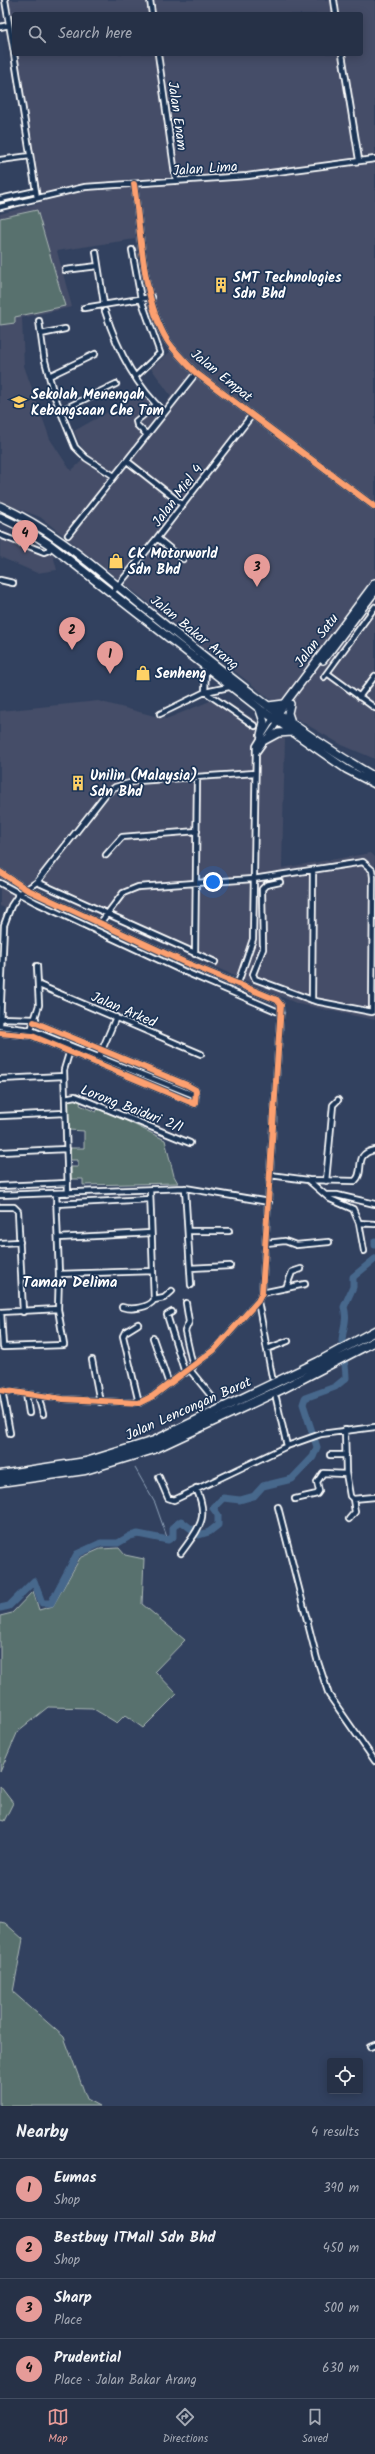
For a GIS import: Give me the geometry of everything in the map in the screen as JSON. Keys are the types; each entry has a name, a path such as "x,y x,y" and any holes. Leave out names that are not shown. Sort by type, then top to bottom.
{"highway":[{"name":"Jalan Lencongan Barat","path":"357,1346 375,1332"},
{"name":"Jalan Lencongan Barat","path":"0,1482 85,1470 154,1449 357,1346 375,1341"},
{"name":"Jalan Lencongan Barat","path":"0,1475 86,1462 136,1448 339,1355"}],"main road":[{"name":"Jalan Bakar Arang","path":"0,506 39,527 117,586 268,706 292,732 346,769 375,784"},
{"name":"Jalan Bakar Arang","path":"0,517 25,529 50,546 206,667 229,687 260,709 291,722 375,777"},
{"name":"Jalan Satu","path":"278,717 364,602 375,583"},
{"name":"Jalan Satu","path":"364,602 375,591"},
{"path":"268,706 287,704 291,722"},
{"path":"260,709 264,722 263,737 278,733 292,732"}],"street":[{"path":"6,0 12,40"},
{"path":"150,0 152,12"},
{"path":"334,0 336,12"},
{"path":"0,27 10,25"},
{"path":"14,56 37,198"},
{"name":"Jalan Enam","path":"158,56 176,181"},
{"path":"342,56 360,160"},
{"path":"0,160 30,156"},
{"name":"Jalan Lima","path":"0,207 85,187 262,174 375,159"},
{"name":"Jalan Empat","path":"134,184 155,313 167,340 196,372 375,507"},
{"path":"0,199 36,191"},
{"path":"132,250 141,299 160,353 134,377"},
{"path":"96,252 104,304"},
{"path":"65,270 98,266"},
{"path":"84,308 152,297"},
{"path":"105,312 117,345 134,377 156,405 164,412"},
{"path":"39,321 49,376 60,411 80,454 114,476"},
{"path":"41,334 65,329"},
{"path":"49,376 95,354"},
{"path":"68,534 196,372"},
{"path":"60,411 116,384"},
{"path":"147,435 137,425 136,421 156,405"},
{"name":"Jalan Miel 4","path":"111,594 157,538 252,415"},
{"path":"126,461 182,505"},
{"path":"0,535 44,552 49,550 50,546"},
{"path":"157,538 183,559"},
{"path":"0,580 13,583"},
{"path":"364,602 374,608 326,675 375,708"},
{"path":"204,692 206,667"},
{"path":"359,696 375,676"},
{"path":"160,714 204,692 229,687"},
{"path":"204,692 255,726"},
{"path":"238,983 253,939 256,746 278,717"},
{"path":"196,1096 98,1057 72,1045 31,1030 0,1026 4,925 19,894 37,882 105,795 116,787 137,781 255,774"},
{"path":"195,954 197,778"},
{"path":"106,855 122,837 197,831"},
{"path":"101,922 123,894 130,889 253,879 363,862 372,870 372,1012 312,1000 255,979 253,974 263,949 262,889 266,885 280,882"},
{"path":"312,1000 313,870"},
{"path":"0,872 26,890 101,922 184,962 277,1000 281,1005 266,1243 262,1293 258,1301 214,1350 191,1369 139,1403 100,1402 1,1390 10,1433"},
{"path":"37,882 214,962"},
{"path":"0,883 19,894 183,971 281,1012"},
{"path":"253,939 263,940"},
{"path":"183,971 184,962"},
{"path":"31,1030 39,1005 37,966"},
{"name":"Jalan Arked","path":"39,985 201,1054"},
{"path":"98,1057 116,1017"},
{"path":"0,1018 35,1021 187,1085 196,1090 194,1105 32,1036 0,1033"},
{"path":"68,1193 64,1065 72,1045"},
{"path":"0,1079 64,1076"},
{"name":"Lorong Baiduri 2/1","path":"65,1098 75,1096 190,1143"},
{"path":"326,1181 333,1105 338,1100"},
{"path":"0,1116 65,1113"},
{"path":"0,1152 67,1149"},
{"path":"270,1175 308,1180 356,1180 361,1159 368,1152 375,1150"},
{"path":"308,1180 333,1201 350,1206 355,1212 359,1223 364,1251"},
{"path":"0,1186 68,1183"},
{"path":"0,1195 185,1188 269,1202"},
{"path":"185,1188 189,1231 191,1285"},
{"path":"150,1190 154,1300"},
{"path":"56,1193 59,1274 58,1309 65,1342 62,1346 3,1347 0,1312 58,1309"},
{"path":"326,1195 337,1195 375,1204"},
{"path":"56,1204 150,1199"},
{"path":"0,1207 16,1208 20,1242 23,1312"},
{"path":"359,1223 375,1224"},
{"path":"189,1231 229,1231"},
{"path":"58,1238 151,1234"},
{"path":"266,1243 284,1241 296,1245 329,1242"},
{"path":"0,1243 20,1242"},
{"path":"190,1268 230,1266"},
{"path":"286,1288 292,1272 301,1269"},
{"path":"59,1274 153,1271"},
{"path":"262,1293 306,1284"},
{"path":"122,1307 131,1309 150,1305 154,1300 164,1298 172,1291"},
{"path":"258,1301 272,1377"},
{"path":"186,1303 189,1322 185,1331 191,1369 212,1397"},
{"path":"172,1312 167,1315 167,1320 174,1334 185,1373"},
{"path":"138,1324 125,1332 123,1336 139,1403"},
{"path":"153,1338 169,1384"},
{"path":"267,1349 288,1341"},
{"path":"92,1360 100,1402"},
{"path":"26,1394 29,1413"},
{"path":"38,1395 43,1414"},
{"path":"276,1398 287,1446"},
{"path":"159,1477 168,1498 171,1500 309,1436 375,1427"},
{"path":"346,1430 346,1474 355,1512 349,1519"},
{"path":"330,1455 346,1455"},
{"path":"295,1499 317,1494 319,1491 317,1482 323,1473 346,1474"},
{"path":"181,1553 200,1526 204,1509 196,1488"},
{"path":"353,1499 375,1497"},
{"path":"278,1507 317,1659 329,1695 375,1761"}],"shaded area":[{"path":"9,0 375,0 375,759 342,745 290,715 40,517 0,502 0,214 40,203 17,56 363,56 363,12 12,12 12,20","holes":["135,239 149,308 170,352 151,368 171,396 162,408 147,390 74,431 82,448 89,454 71,471 50,439 24,366 22,318 72,307 57,251"]},
{"path":"0,531 52,551 57,570 37,573 0,557"},
{"path":"220,697 285,739 282,868 371,853 375,857 375,1020 298,1004 25,882 7,909 0,906 0,711 98,701 166,719"}],"green space":[{"path":"37,210 65,306 15,317 15,323 0,325 0,218"},
{"path":"78,1098 81,1100 80,1105 96,1112 99,1107 165,1140 174,1176 178,1183 83,1185 83,1179 71,1179 71,1167 78,1167 78,1160 70,1160 70,1148 84,1148 84,1131 69,1130 68,1099"},
{"path":"119,1548 125,1555 144,1559 142,1604 185,1640 155,1671 177,1694 143,1728 125,1715 117,1723 92,1708 48,1707 18,1731 0,1772 0,1616 12,1613 33,1591 39,1610 53,1606 80,1558 100,1549"},
{"path":"0,1786 13,1803 4,1821 0,1820"},
{"path":"0,1922 5,1923 23,1939 13,1992 64,2037 87,2099 100,2106 0,2106"}],"waterway":[{"path":"0,1608 9,1606 34,1581 42,1603 51,1603 77,1554 101,1543 118,1543 130,1536 138,1534 168,1540 173,1537 173,1527 181,1521 199,1535 209,1532 218,1525 218,1515 213,1508 223,1498 240,1500 254,1496 263,1486 292,1479 313,1457 317,1447 303,1404 305,1398 335,1387 346,1378 342,1340 345,1320 344,1307 353,1287 353,1277 375,1259"},
{"path":"135,1468 155,1503 168,1540"}],"cycle path":[{"path":"134,184 147,285 152,305 167,340 196,373 375,507"},
{"path":"0,872 26,889 184,962 277,1000 281,1005 262,1293 258,1301 214,1350 153,1396 139,1403 63,1399 0,1390"},
{"path":"0,1033 32,1036 195,1104 196,1090 187,1085 34,1022"}],"place":[{"name":"SMT Technologies Sdn Bhd","path":"221,285"},
{"name":"Sekolah Menengah Kebangsaan Che Tom","path":"19,402"},
{"name":"Prudential","path":"25,553"},
{"name":"CK Motorworld Sdn Bhd","path":"116,561"},
{"name":"Sharp","path":"257,587"},
{"name":"Bestbuy ITMall Sdn Bhd","path":"72,650"},
{"name":"Senheng","path":"143,673"},
{"name":"Eumas","path":"110,674"},
{"name":"Unilin (Malaysia) Sdn Bhd","path":"78,783"}],"district":[{"name":"Taman Delima","path":"70,1282"}]}
